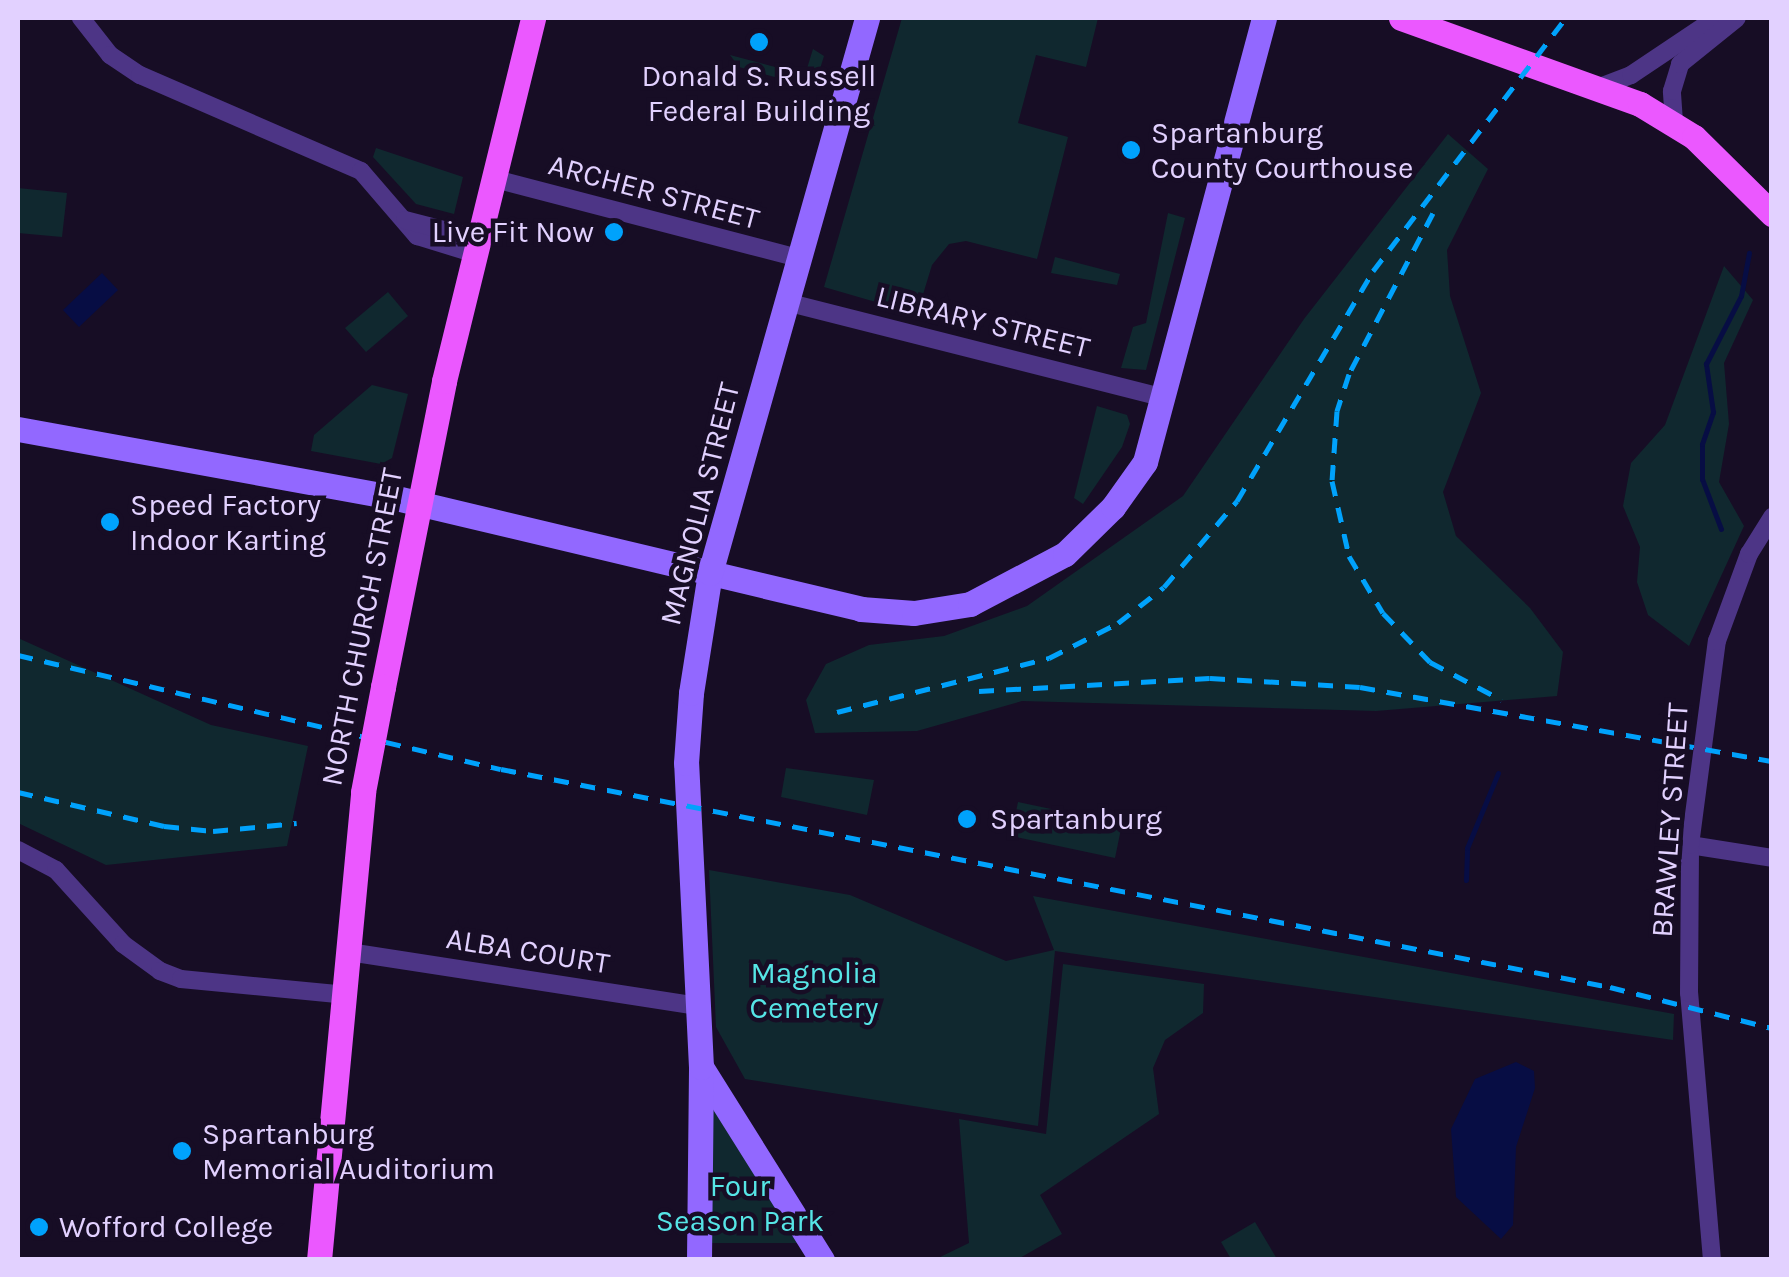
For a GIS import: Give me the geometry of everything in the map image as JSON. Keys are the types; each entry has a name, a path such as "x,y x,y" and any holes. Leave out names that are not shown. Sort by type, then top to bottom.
{"main road":[{"name":"NORTH CHURCH STREET","path":"319,1260 363,792 417,503 533,18"},
{"name":"MAGNOLIA STREET","path":"699,1260 701,1066 686,750 710,573 867,18"},
{"path":"18,430 417,503 886,612 970,604 1065,554 1104,517 1145,462 1166,398 1264,18"},
{"path":"1401,18 1600,87 1674,122 1772,214"},
{"path":"701,1066 822,1260"}],"street":[{"path":"81,18 110,55 140,75 360,171 417,236 478,247"},
{"path":"1600,87 1632,75 1716,18"},
{"path":"1674,122 1672,92 1680,64 1737,18"},
{"name":"ARCHER STREET","path":"495,179 799,258"},
{"path":"405,220 478,247"},
{"name":"LIBRARY STREET","path":"786,302 1166,398"},
{"name":"BRAWLEY STREET","path":"1712,1260 1689,993 1690,844 1717,641 1749,554 1772,517"},
{"path":"1690,844 1772,858"},
{"path":"18,850 56,870 123,944 160,971 181,979 346,994"},
{"name":"ALBA COURT","path":"349,952 698,1006"}],"green space":[{"path":"902,18 1098,18 1086,67 1036,55 1018,123 1068,137 1037,259 966,241 949,244 932,265 917,314 824,287"},
{"path":"813,49 824,56 814,88 739,67 730,55 805,75"},
{"path":"1448,134 1488,169 1447,250 1450,296 1481,393 1443,492 1456,536 1530,608 1563,652 1557,696 1376,711 1022,701 917,731 815,733 806,700 826,664 869,645 944,636 1027,606 1183,496 1304,319"},
{"path":"376,148 463,177 454,214 416,204 373,157"},
{"path":"18,188 67,193 62,237 18,233"},
{"path":"1168,213 1185,218 1146,370 1121,368 1133,327 1146,323"},
{"path":"1055,257 1120,274 1117,285 1051,273"},
{"path":"1724,266 1753,300 1724,363 1729,424 1719,482 1744,526 1689,646 1648,615 1637,582 1640,547 1623,506 1631,463 1665,425"},
{"path":"388,292 408,316 366,352 345,328"},
{"path":"372,385 408,394 392,458 381,464 311,451 314,435"},
{"path":"1097,406 1127,415 1130,424 1122,447 1083,504 1074,498"},
{"path":"18,638 211,725 308,746 287,846 106,865 18,823"},
{"path":"786,768 874,780 867,815 781,797"},
{"path":"1018,802 1122,824 1115,858 1011,836"},
{"name":"Magnolia Cemetery","path":"709,870 850,895 1006,961 1054,950 1033,896 1674,1014 1673,1040 1055,951 1038,1126 745,1079 716,1027"},
{"path":"1063,964 1204,984 1203,1013 1165,1040 1153,1068 1159,1114 1040,1195 1062,1234 1018,1259 936,1259 969,1243 959,1119 1046,1134"},
{"name":"Four Season Park","path":"701,1067 812,1243 699,1243"},
{"path":"1255,1222 1277,1259 1231,1259 1221,1242"}],"shaded area":[{"path":"102,273 118,290 79,327 63,310"},
{"path":"1516,1062 1534,1071 1535,1088 1516,1147 1513,1225 1501,1239 1456,1197 1451,1129 1475,1079"}],"waterway":[{"path":"1721,529 1702,479 1702,444 1713,412 1706,364 1741,296 1749,253"},
{"path":"1466,880 1467,848 1498,773"}],"railway":[{"path":"837,712 1049,658 1118,623 1164,587 1237,501 1373,271 1566,18"},
{"path":"1433,213 1349,374 1337,411 1332,481 1349,556 1383,613 1430,662 1502,700"},
{"path":"18,655 501,769 1610,987 1772,1028"},
{"path":"979,691 1210,678 1360,687 1772,761"},
{"path":"18,792 164,826 213,831 297,823"}],"place":[{"name":"Donald S. Russell Federal Building","path":"759,42"},
{"name":"Spartanburg County Courthouse","path":"1131,150"},
{"name":"Live Fit Now","path":"614,232"},
{"name":"Speed Factory Indoor Karting","path":"110,522"},
{"name":"Spartanburg","path":"967,819"},
{"name":"Spartanburg Memorial Auditorium","path":"182,1151"},
{"name":"Wofford College","path":"39,1227"}]}
